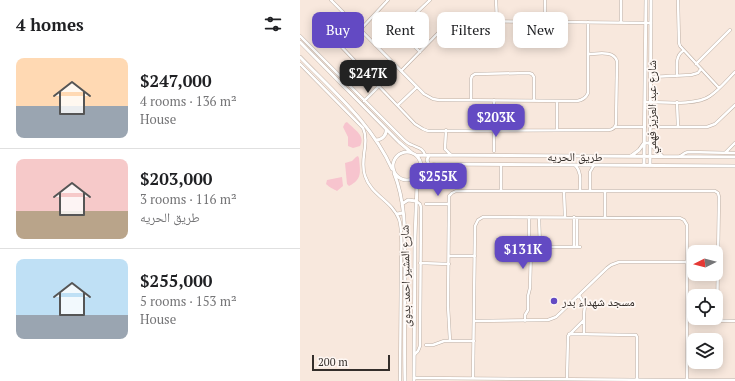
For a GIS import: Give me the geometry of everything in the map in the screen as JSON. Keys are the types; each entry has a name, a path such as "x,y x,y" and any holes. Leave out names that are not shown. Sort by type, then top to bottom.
{"street":[{"path":"331,0 342,12"},
{"path":"364,26 388,0"},
{"path":"420,52 406,37 403,29 405,24 430,0"},
{"path":"496,0 496,12"},
{"path":"545,0 545,12"},
{"path":"621,0 621,22"},
{"name":"شارع عبد العزيز فهمي","path":"644,166 646,0"},
{"name":"شارع عبد العزيز فهمي","path":"650,166 651,0"},
{"path":"678,0 680,46 683,51 719,88"},
{"path":"568,22 651,23"},
{"path":"364,34 424,94 433,99 580,101 585,98 588,92 588,22"},
{"path":"696,64 730,30"},
{"path":"402,71 437,34"},
{"path":"300,36 368,111 399,142 416,155 421,164 419,174"},
{"path":"300,42 402,138 412,145 422,149 427,155 429,165 412,180 405,181 398,178 394,173 387,157 362,122 300,57"},
{"path":"343,48 415,124 423,129 610,130 615,127 644,127"},
{"path":"677,76 677,58 679,53 683,51"},
{"path":"588,54 609,53 618,61 615,127"},
{"path":"300,64 364,130 366,138 363,162 366,178 370,187 392,208 402,223 400,381"},
{"path":"651,77 696,74 701,69"},
{"path":"645,102 701,101 710,96 735,72"},
{"path":"471,100 471,79 475,74 529,73 534,77 534,100"},
{"path":"320,84 323,80"},
{"path":"364,101 379,86"},
{"path":"398,105 417,87"},
{"path":"494,100 494,151"},
{"path":"557,101 557,130"},
{"path":"677,102 678,127"},
{"path":"650,127 707,127 715,124 734,107"},
{"path":"368,111 371,108"},
{"path":"376,140 380,140 385,135 386,129"},
{"path":"439,155 445,150 446,130"},
{"path":"399,142 402,138"},
{"path":"630,156 639,150 644,143 650,143 663,157"},
{"path":"726,153 735,143"},
{"path":"445,150 451,156"},
{"path":"392,169 396,156 405,152 412,153"},
{"path":"678,157 681,154 688,152 735,153"},
{"name":"طريق الحريه","path":"416,155 735,157"},
{"name":"طريق الحريه","path":"429,165 735,166"},
{"path":"501,165 501,191"},
{"path":"575,165 580,173 580,191"},
{"path":"590,191 590,172 594,165"},
{"name":"شارع المشير احمد بدوى","path":"394,173 399,188 403,214 402,223 406,307 405,381"},
{"name":"شارع المشير احمد بدوى","path":"414,380 416,201 419,174"},
{"path":"450,341 448,306 449,204 450,194 454,191 713,191 717,192 720,197 718,245"},
{"path":"564,191 564,218"},
{"path":"605,191 605,218"},
{"path":"402,204 408,200 416,201 421,206 420,346 418,351 414,354"},
{"path":"426,204 449,204"},
{"path":"397,214 403,214"},
{"path":"525,321 530,288 531,249 529,242 529,217"},
{"path":"473,378 475,226 480,218 682,218 687,225 687,245"},
{"path":"539,218 540,247 580,247"},
{"path":"575,218 576,247"},
{"path":"449,256 475,256"},
{"path":"415,257 420,257"},
{"path":"474,321 544,321 552,319 615,263 687,261"},
{"path":"420,263 449,264"},
{"path":"579,295 585,305 584,334"},
{"path":"566,379 568,337 569,334 584,320"},
{"path":"723,321 735,321"},
{"path":"687,325 687,380"},
{"path":"569,334 636,336 637,380"},
{"path":"426,345 450,341 474,341"},
{"path":"414,380 473,378 534,380 735,380"}],"shaded area":[{"path":"347,122 361,136 362,139 360,146 353,148 348,146 348,137 343,127"},
{"path":"358,156 360,174 357,180 349,186 347,184 345,163 352,161"},
{"path":"342,177 343,186 337,191 326,184 327,180"}],"place":[{"name":"مسجد شهداء بدر","path":"554,301"}]}
